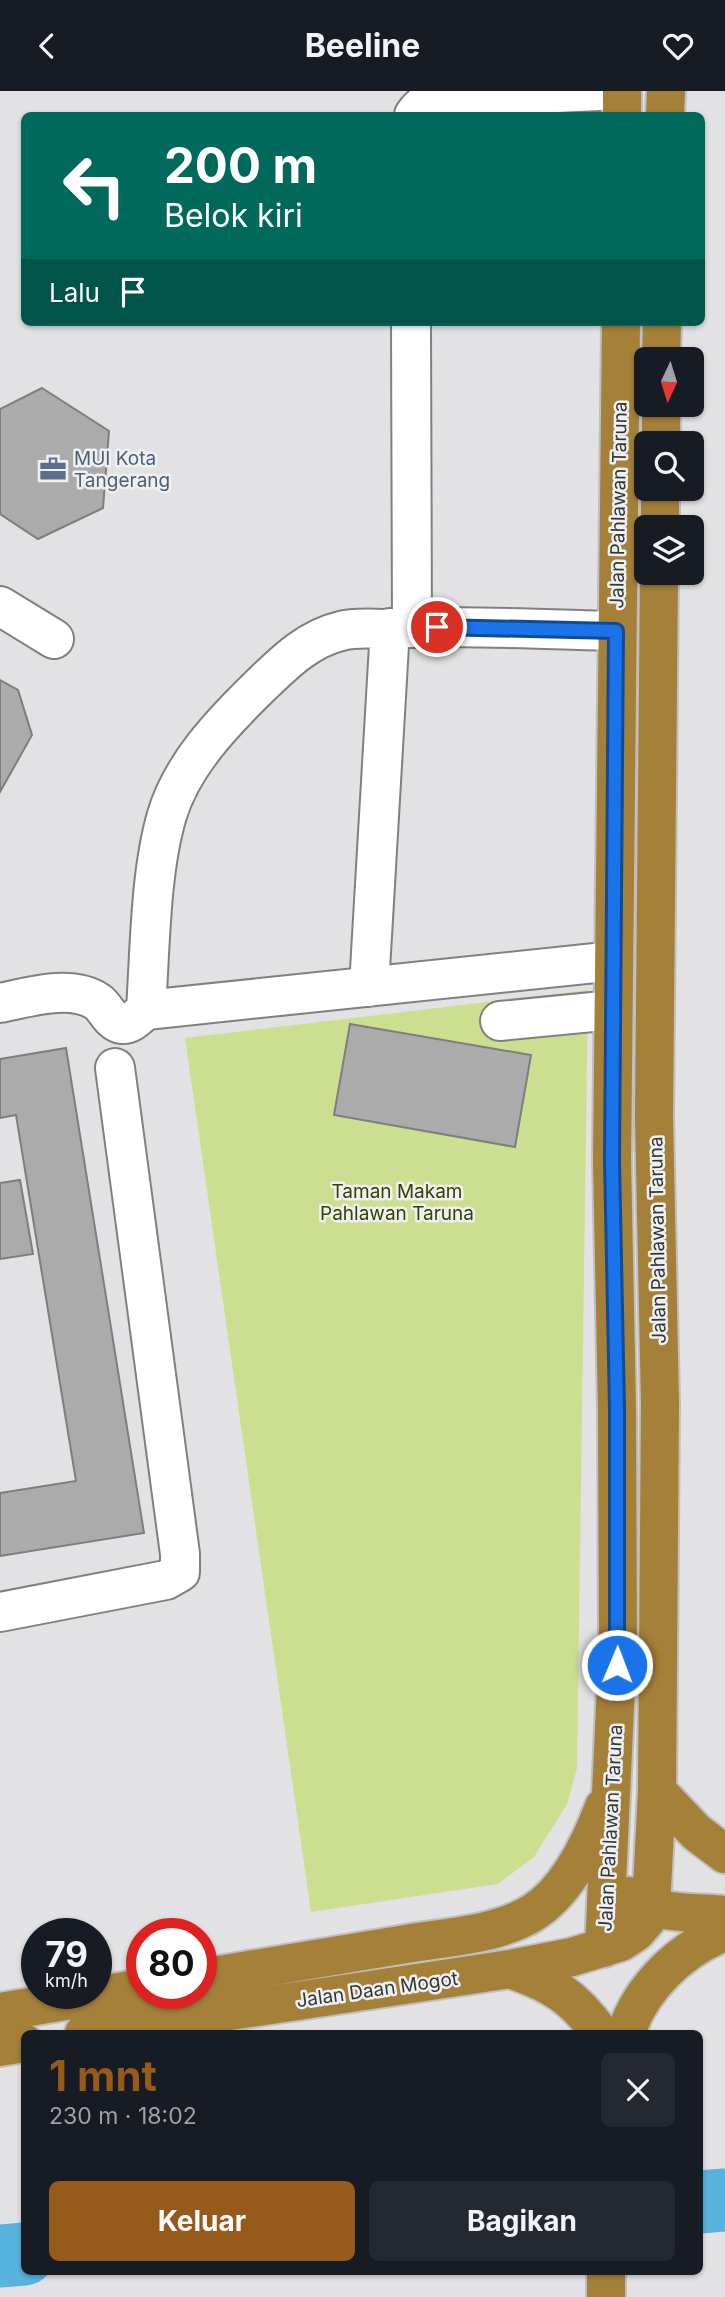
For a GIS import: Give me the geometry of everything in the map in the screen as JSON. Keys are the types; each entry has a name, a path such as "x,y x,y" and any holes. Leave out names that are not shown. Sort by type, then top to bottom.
{"highway":[{"path":"622,91 622,112"},
{"path":"665,112 666,91"},
{"name":"Jalan Pahlawan Taruna","path":"604,1948 618,1641 612,1160 621,326"},
{"path":"662,326 662,347"},
{"name":"Jalan Pahlawan Taruna","path":"652,1907 657,1791 660,1403 654,1117 659,585"},
{"name":"Jalan Daan Mogot","path":"217,1975 463,1935 509,1924 536,1911 558,1890 577,1863 597,1826 611,1789"},
{"path":"657,1791 696,1832 725,1854"},
{"path":"607,1877 636,1901 652,1907 725,1915"},
{"name":"Jalan Daan Mogot","path":"104,2030 510,1969 572,1957 621,1942 636,1932 648,1918 652,1907"},
{"path":"628,2030 647,1992 675,1961 709,1938 725,1932"},
{"path":"510,1969 545,1982 576,2003 598,2030"},
{"path":"0,2011 126,1991"},
{"path":"0,2047 21,2044"},
{"path":"606,2275 606,2297"}],"street":[{"path":"416,112 420,106 431,100 444,98 600,91"},
{"path":"369,988 401,627 411,326"},
{"path":"0,606 54,639"},
{"path":"146,1010 159,846 167,813 184,778 228,716 304,647 322,636 344,630 401,627 616,631"},
{"path":"0,1003 61,993 76,994 90,997 102,1005 114,1021 122,1024 130,1023 146,1010 614,961"},
{"path":"500,1021 613,1010"},
{"path":"0,1612 166,1580 180,1571 180,1554 115,1068"}],"green space":[{"name":"Taman Makam Pahlawan Taruna","path":"588,990 577,1768 567,1804 534,1857 498,1884 311,1912 185,1038"}],"building":[{"name":"MUI Kota Tangerang","path":"42,388 109,431 103,508 38,539 0,514 0,409"},
{"path":"0,680 18,690 32,735 0,792"},
{"path":"350,1024 531,1055 515,1147 334,1115"},
{"path":"66,1048 144,1533 0,1556 0,1493 76,1481 16,1115 0,1118 0,1059"},
{"path":"20,1180 33,1254 0,1259 0,1183"}],"waterway":[{"path":"703,2202 725,2200"},
{"path":"0,2256 21,2254"}],"place":[{"name":"MUI Kota Tangerang","path":"53,469"}],"route":[{"path":"437,627 616,631 612,1160 617,1409 617,1665"}]}
